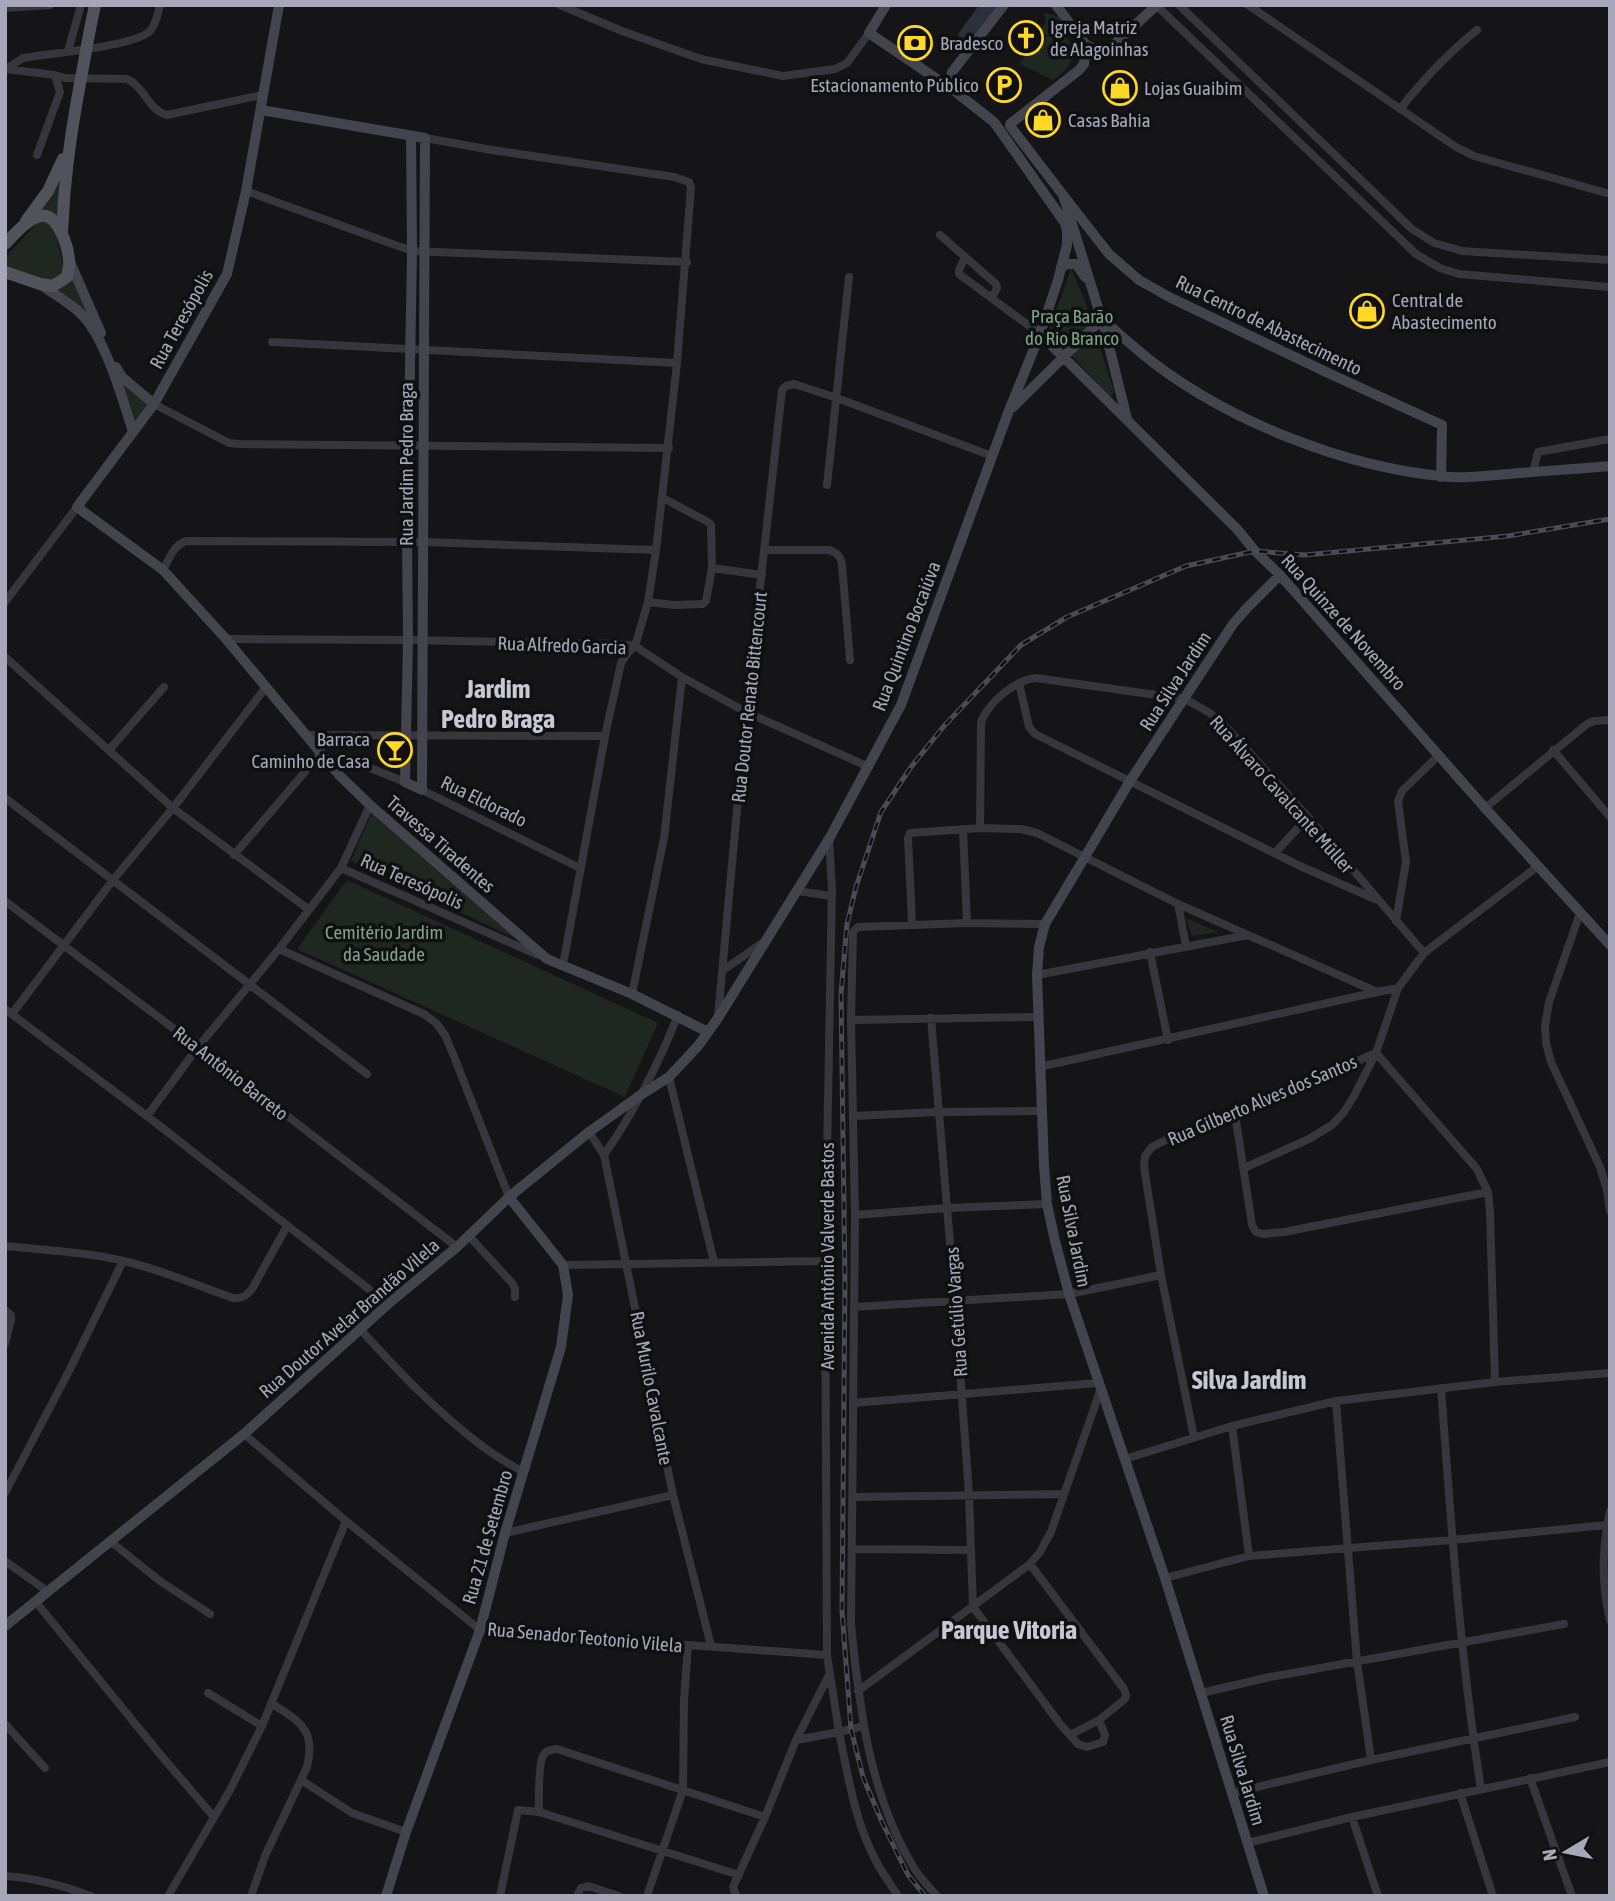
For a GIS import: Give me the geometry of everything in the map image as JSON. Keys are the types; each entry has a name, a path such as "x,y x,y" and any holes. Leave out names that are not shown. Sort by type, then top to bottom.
{"main road":[{"path":"8,275 52,286 67,277 69,261 62,233 68,149 95,5"},
{"path":"5,244 24,225 48,191 68,149"},
{"path":"24,225 41,216 47,217 53,219 62,233"}],"street":[{"path":"5,8 50,5"},
{"path":"68,51 81,5"},
{"path":"6,69 23,58 106,46 142,36 151,31 160,5"},
{"name":"Rua Teresópolis","path":"5,602 154,404 227,274 246,191 279,5"},
{"path":"560,5 622,31 701,59 783,76 835,69 847,63 887,5"},
{"path":"953,90 952,72 1004,5"},
{"path":"1056,5 1086,45 1102,52 1108,50 1157,6 1416,254 1440,268 1459,274 1610,288"},
{"path":"1179,5 1412,229 1434,243 1462,251 1610,260"},
{"path":"1248,5 1456,147 1474,156 1610,194"},
{"path":"1401,109 1419,85 1458,45 1477,30"},
{"path":"869,33 953,90 994,122 1068,221"},
{"path":"994,122 1010,124 1079,70 1084,64 1086,45"},
{"path":"6,69 65,78 127,79 135,83 157,112 167,115 262,94"},
{"path":"37,155 60,92 55,75"},
{"path":"261,110 492,150 674,177 689,182 692,193 687,262 669,449 648,602 635,646 621,663 580,868 564,965"},
{"path":"1010,124 1063,195 1068,221 1102,319 1127,421"},
{"name":"Rua Jardim Pedro Braga","path":"405,782 411,136"},
{"name":"Rua Jardim Pedro Braga","path":"422,790 425,138"},
{"path":"246,191 412,251 687,262"},
{"name":"Rua Centro de Abastecimento","path":"1063,195 1109,254 1139,280 1171,298 1442,425 1441,477"},
{"name":"Rua Quintino Bocaiúva","path":"708,1032 829,839 901,705 1007,413 1040,334 1061,267 1068,237 1068,221"},
{"path":"940,235 996,284 992,298"},
{"path":"965,257 959,274 1040,334"},
{"path":"69,261 119,374 154,404 233,444 669,449"},
{"path":"1061,267 1076,264 1091,285"},
{"path":"827,485 849,277"},
{"path":"40,284 80,313 93,330 115,376 133,432"},
{"path":"1102,319 1156,364 1200,394 1285,436 1334,454 1441,477 1610,466"},
{"path":"1007,413 1102,319"},
{"name":"Rua Quinze de Novembro","path":"1040,334 1280,575 1610,945"},
{"path":"272,342 677,363"},
{"name":"Rua Doutor Renato Bittencourt","path":"718,1018 746,712 782,390 794,384 837,398"},
{"path":"837,398 992,456"},
{"path":"1533,472 1538,452 1610,439"},
{"path":"648,602 704,604 712,568 711,525 663,498"},
{"name":"Travessa Tiradentes","path":"76,507 163,570 226,639 340,776 370,806 547,959 632,994 708,1032"},
{"path":"163,570 176,547 183,541 424,542 656,550"},
{"path":"765,550 828,550 840,557 850,660"},
{"path":"712,568 762,575"},
{"name":"Rua Silva Jardim","path":"1264,1896 1165,1578 1069,1294 1047,1204 1037,975 1039,947 1045,924 1129,781 1233,624 1280,575"},
{"name":"Rua Alfredo Garcia","path":"226,639 408,640 635,646 682,677 746,712 869,767"},
{"path":"5,657 173,808 308,909"},
{"path":"632,994 664,838 682,677"},
{"name":"Rua Álvaro Cavalcante Müller","path":"1019,683 1036,678 1185,699 1210,713 1308,817 1424,953"},
{"path":"980,828 981,722 985,713 1001,696 1019,683 1032,731 1275,853 1378,901"},
{"path":"109,750 164,687"},
{"path":"266,687 64,946 9,1012 388,1304"},
{"path":"1485,807 1587,724 1610,720"},
{"path":"307,735 605,736"},
{"path":"1553,750 1610,817"},
{"path":"234,855 320,753"},
{"path":"1396,921 1406,862 1398,801 1402,792 1439,755"},
{"name":"Rua Eldorado","path":"370,768 422,790 580,868"},
{"path":"5,798 367,1074"},
{"path":"147,1116 198,1047 279,949 341,868 370,806"},
{"path":"1275,853 1308,817"},
{"path":"1045,924 912,923 908,838 910,833 980,828 1021,829 1037,834 1178,904 1377,992"},
{"path":"963,830 967,923"},
{"name":"Avenida Antônio Valverde Bastos","path":"829,839 831,896 825,1261 827,1655 852,1798 877,1863 898,1896"},
{"path":"1244,1168 1309,1139 1332,1125 1354,1096 1376,1053 1398,988 1424,953 1538,866"},
{"name":"Rua Teresópolis","path":"341,868 547,959"},
{"path":"797,891 831,896"},
{"name":"Rua Antônio Barreto","path":"5,901 457,1247"},
{"path":"1178,904 1186,946"},
{"path":"1580,913 1549,1002 1545,1026 1546,1043 1551,1062 1600,1167 1610,1212"},
{"name":"Avenida Antônio Valverde Bastos","path":"912,923 857,927 853,932 851,1020 855,1215 851,1624 858,1691 878,1786 895,1831 917,1871 937,1896"},
{"path":"1037,975 1248,935"},
{"path":"722,971 765,941"},
{"path":"279,949 424,1014 436,1023 445,1035 509,1197 563,1265 825,1261"},
{"path":"1150,952 1168,1040"},
{"path":"1039,1067 1398,988"},
{"path":"604,1155 660,1060 678,1015"},
{"path":"851,1020 1038,1017"},
{"name":"Rua Getúlio Vargas","path":"931,1018 956,1302 969,1494 973,1607"},
{"name":"Rua Doutor Avelar Brandão Vilela","path":"5,1626 244,1434 388,1304 457,1247 509,1197 589,1132 669,1077 708,1032"},
{"path":"1376,1053 1477,1168 1488,1192 1495,1382"},
{"name":"Rua Gilberto Alves dos Santos","path":"1194,1437 1161,1275 1144,1167 1145,1156 1152,1147 1168,1139 1235,1114 1376,1053"},
{"path":"669,1077 714,1262"},
{"path":"853,1116 1041,1111"},
{"path":"1235,1114 1252,1225 1256,1232 1284,1232 1488,1192"},
{"name":"Rua Murilo Cavalcante","path":"589,1132 604,1155 674,1495 710,1646"},
{"path":"855,1215 1047,1204"},
{"path":"5,1246 66,1251 123,1261 182,1278 233,1298 244,1297 252,1289 287,1226"},
{"path":"469,1236 512,1283 515,1297"},
{"path":"5,1493 123,1261"},
{"name":"Rua 21 de Setembro","path":"386,1896 406,1832 480,1630 505,1533 561,1347 568,1295 563,1265"},
{"path":"854,1307 1069,1294 1161,1275"},
{"path":"5,1310 11,1320 5,1344"},
{"path":"360,1329 432,1405 484,1447 524,1472"},
{"path":"1125,1459 1232,1426 1336,1401 1495,1382 1610,1373"},
{"path":"853,1403 1099,1387 1051,1532 1040,1552 1030,1564 858,1691"},
{"path":"1441,1388 1462,1643 1481,1789"},
{"path":"1336,1401 1357,1662 1371,1760"},
{"path":"1232,1426 1249,1556"},
{"name":"Rua Senador Teotonio Vilela","path":"244,1434 480,1630 827,1655"},
{"path":"852,1497 1064,1494"},
{"path":"505,1533 674,1495"},
{"path":"1610,1511 1603,1584 1610,1620"},
{"path":"168,1896 214,1817 261,1726 346,1521"},
{"path":"1165,1578 1249,1556 1607,1525"},
{"path":"110,1541 160,1581 210,1614"},
{"path":"852,1549 970,1550"},
{"path":"5,1561 47,1591"},
{"path":"1030,1564 1126,1695 1125,1699 1099,1720 1070,1735"},
{"path":"35,1601 214,1817"},
{"path":"973,1607 1082,1747 1103,1742 1105,1735 1099,1720"},
{"path":"1201,1693 1270,1677 1564,1624"},
{"path":"647,1896 683,1790 688,1645"},
{"path":"733,1893 796,1740 830,1673"},
{"path":"208,1693 261,1726"},
{"path":"251,1896 265,1856 310,1755 309,1735 302,1724 271,1703"},
{"path":"1232,1793 1371,1760 1575,1717"},
{"path":"5,1724 44,1768"},
{"path":"796,1740 864,1726"},
{"path":"539,1812 540,1763 549,1750 557,1749 765,1817"},
{"path":"1247,1843 1352,1816 1610,1762"},
{"path":"1530,1778 1572,1896"},
{"path":"301,1780 352,1813 406,1832"},
{"path":"1460,1793 1493,1896"},
{"path":"500,1896 518,1810 539,1812 739,1875"},
{"path":"1352,1816 1378,1896"},
{"path":"5,1876 54,1884 91,1896"},
{"path":"577,1896 582,1888 588,1886 619,1896"}],"green space":[{"path":"1044,13 1057,16 1061,20 1060,30 1069,41 1072,51 1068,66 1053,80 1020,64 1034,41 1042,44 1047,35 1040,31 1046,22"},
{"path":"61,177 57,216 38,213"},
{"path":"39,221 54,225 65,273 54,282 5,269 5,258"},
{"name":"Praça Barão do Rio Branco","path":"1071,269 1085,301 1114,391 1111,396 1108,396 1049,330"},
{"path":"72,278 88,314 55,290"},
{"path":"120,380 151,404 134,426"},
{"path":"372,812 517,939 351,861"},
{"name":"Cemitério Jardim da Saudade","path":"347,880 658,1023 625,1097 297,949"},
{"path":"1186,918 1218,932 1192,936"}],"waterway":[{"path":"966,37 989,5"}],"railway":[{"path":"925,1896 908,1875 863,1777 851,1729 842,1611 845,1282 841,994 847,924 856,887 881,812 911,767 944,726 1021,645 1067,617 1186,566 1255,551 1305,555 1508,536 1610,519"}],"place":[{"name":"Igreja Matriz de Alagoinhas","path":"1026,38"},
{"name":"Bradesco","path":"915,43"},
{"name":"Estacionamento Público","path":"1004,85"},
{"name":"Lojas Guaibim","path":"1120,88"},
{"name":"Casas Bahia","path":"1043,120"},
{"name":"Central de Abastecimento","path":"1367,311"},
{"name":"Barraca Caminho de Casa","path":"395,750"}],"district":[{"name":"Jardim Pedro Braga","path":"498,704"},
{"name":"Silva Jardim","path":"1249,1380"},
{"name":"Parque Vitoria","path":"1009,1630"}]}
